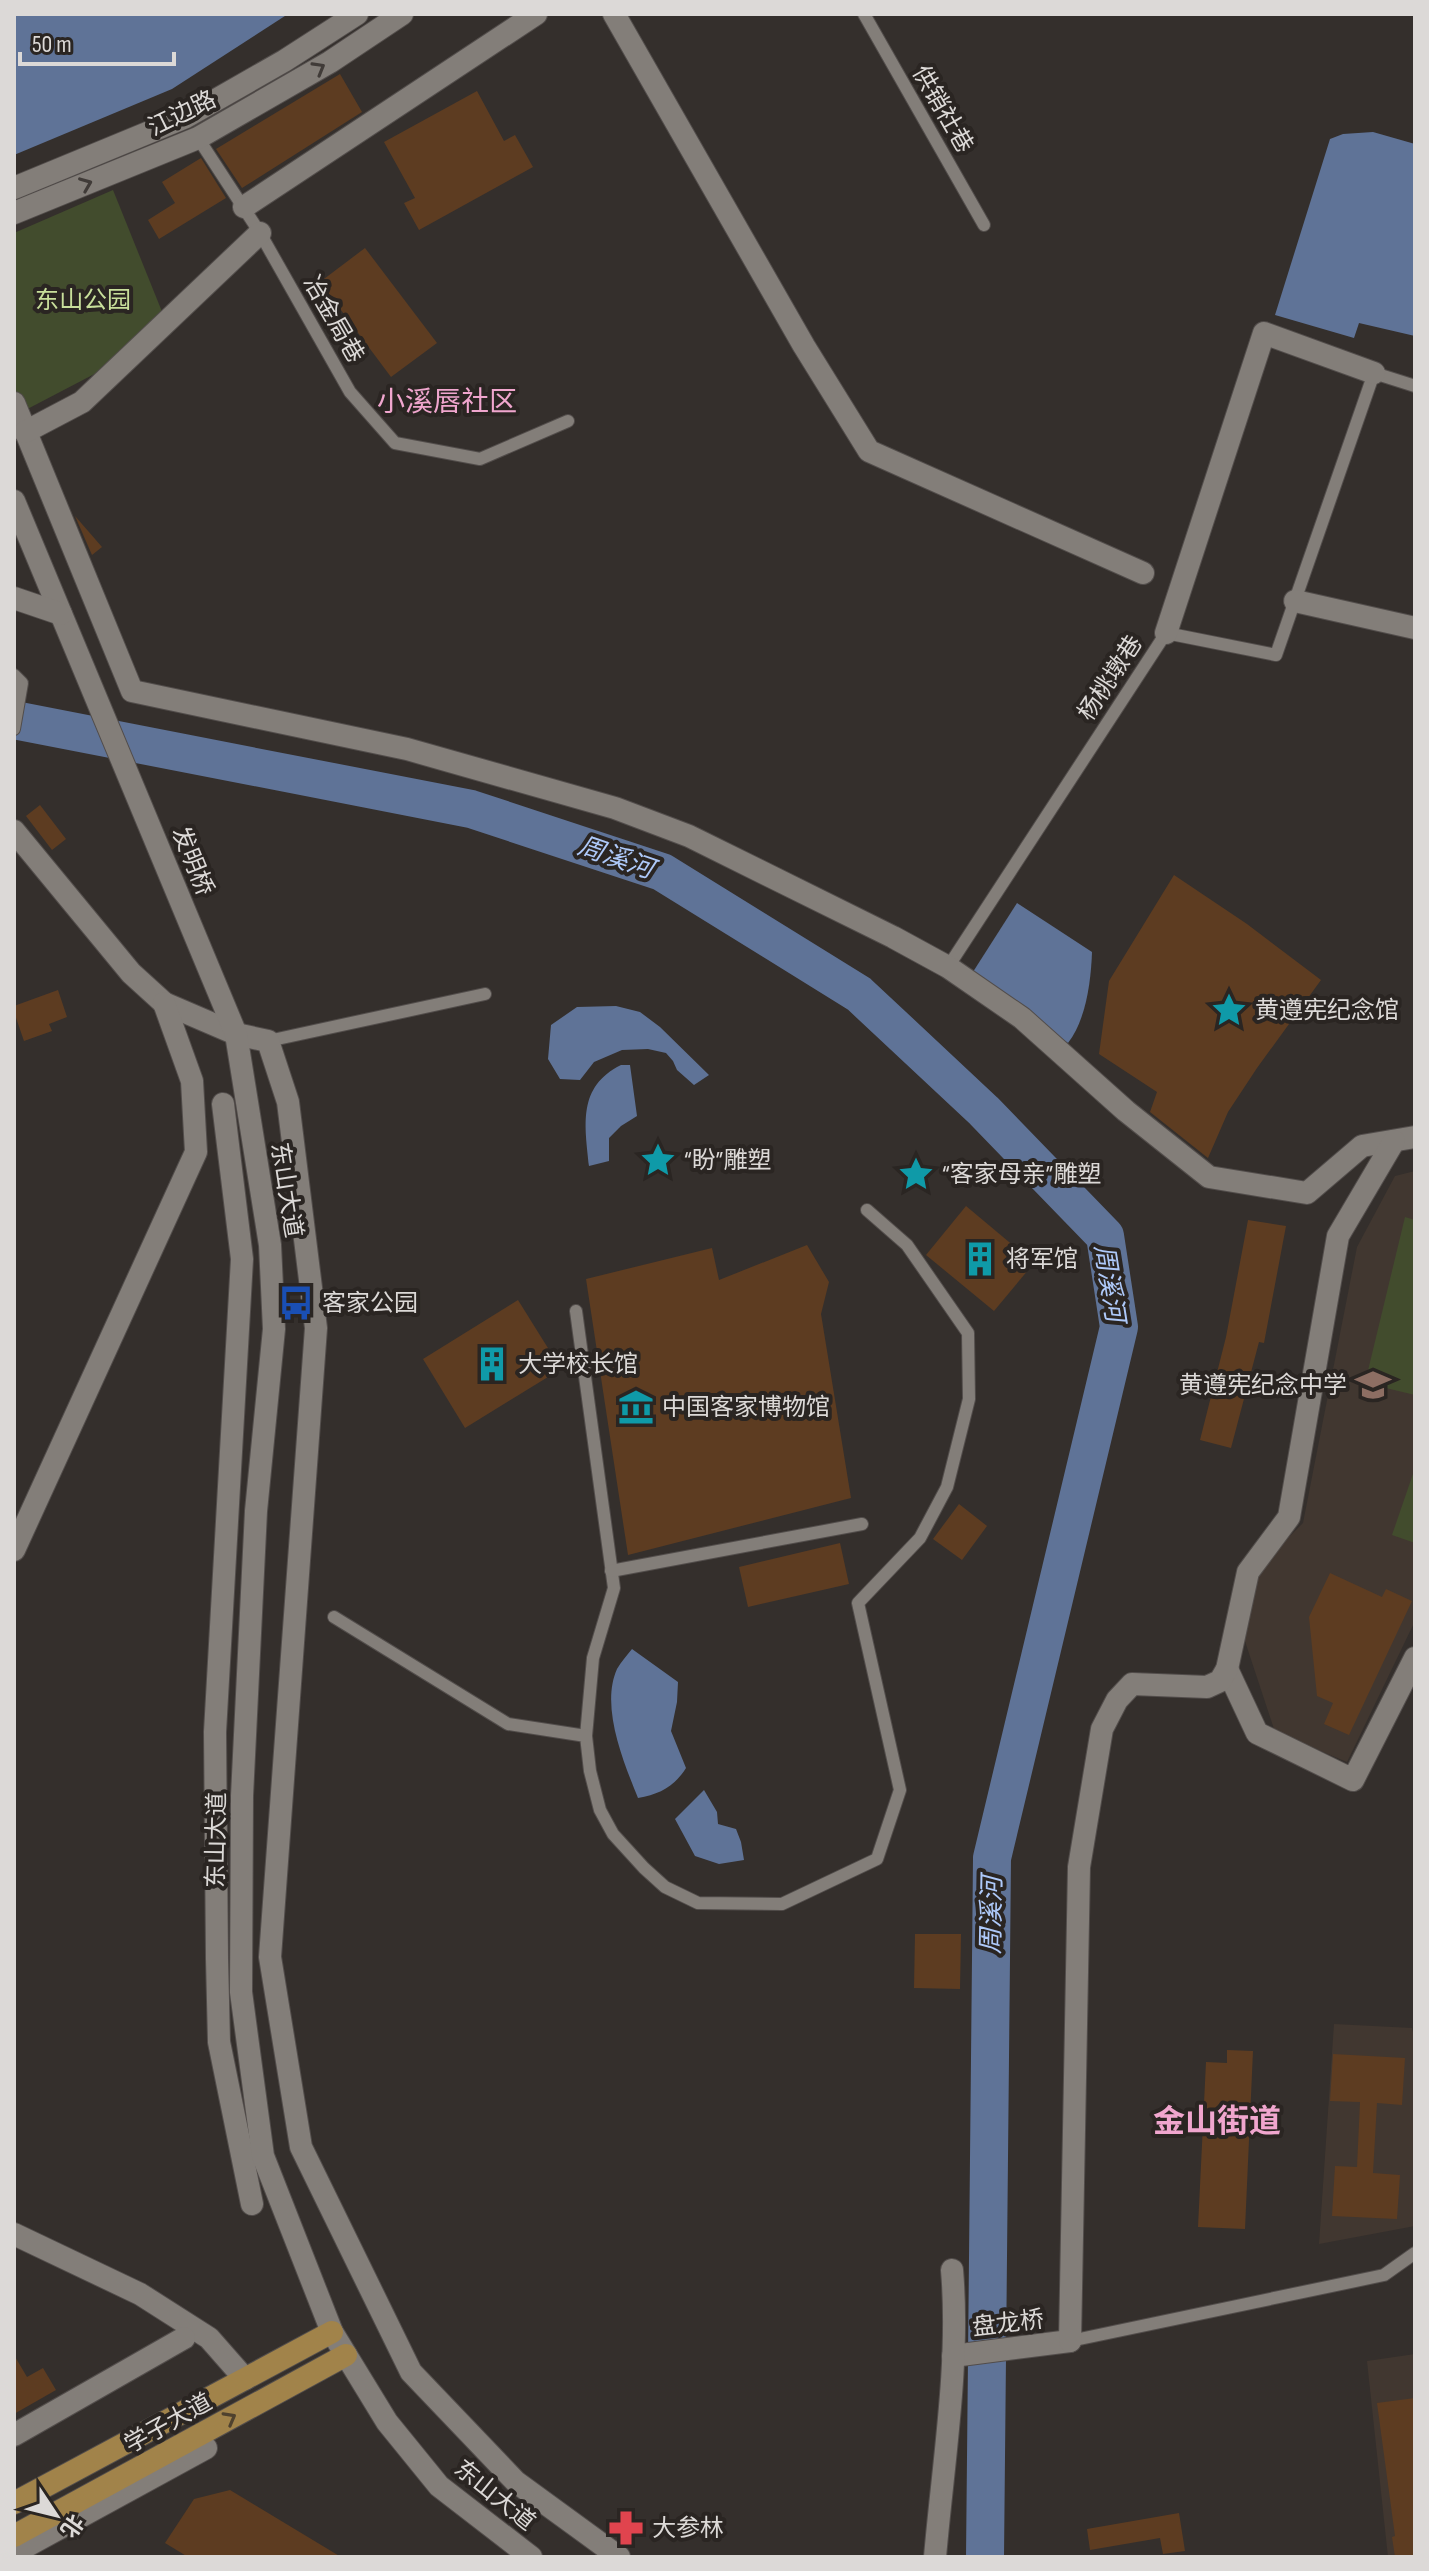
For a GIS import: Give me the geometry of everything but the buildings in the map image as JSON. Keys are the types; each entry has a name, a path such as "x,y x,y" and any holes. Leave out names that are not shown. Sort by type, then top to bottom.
{"main road":[{"name":"学子大道","path":"14,2503 332,2332"},
{"name":"学子大道","path":"14,2536 346,2355"}],"street":[{"name":"江边路","path":"14,188 186,117 284,61 357,14"},
{"name":"江边路","path":"14,213 198,138 330,62 402,14"},
{"path":"244,207 536,14"},
{"path":"614,14 804,346 869,451 1143,573"},
{"path":"22,432 82,402 260,233"},
{"path":"1166,633 1264,333 1374,373"},
{"path":"14,403 22,432 132,691 407,749 615,808 689,836 948,967 1022,1018 1126,1111 1209,1177 1307,1193 1362,1146 1404,1139"},
{"name":"发明桥","path":"14,501 20,533 61,614 236,1034"},
{"path":"14,598 61,614"},
{"path":"1295,601 1415,628"},
{"path":"14,831 131,973 164,1003 236,1034 268,1041 288,1102 316,1328 270,1957 301,2147 411,2372 516,2482 619,2557"},
{"path":"14,1550 196,1152 192,1081 164,1003"},
{"name":"东山大道","path":"236,1034 270,1245 274,1329 256,1511 242,1796 241,1992 263,2156 332,2332 387,2422 439,2486 531,2557"},
{"path":"223,1104 242,1259 215,1732 217,1973 219,2042 252,2204"},
{"path":"1070,2341 1079,1867 1102,1729 1117,1700 1132,1684 1207,1687 1220,1681 1227,1669 1248,1572 1289,1517 1338,1236 1404,1139"},
{"path":"1227,1669 1257,1733 1353,1780 1415,1658"},
{"path":"14,2234 140,2294 209,2338 245,2379"},
{"path":"935,2557 953,2356 955,2308 952,2270"},
{"path":"14,2435 184,2338"},
{"name":"盘龙桥","path":"953,2356 1070,2341"},
{"path":"14,2553 206,2448"}],"lane":[{"name":"供销社巷","path":"864,14 984,225"},
{"name":"冶金局巷","path":"198,138 260,233 350,392 395,443 480,459 568,421"},
{"path":"1374,373 1415,386"},
{"name":"杨桃墩巷","path":"948,967 1166,633 1276,655 1374,373"},
{"path":"14,729 18,679"},
{"path":"268,1041 485,994"},
{"path":"576,1311 614,1588 593,1658 586,1736 600,1810 613,1834 665,1887 698,1903 782,1904 877,1859 900,1790 858,1603 920,1538 947,1487 969,1399 968,1333 907,1245 867,1210"},
{"path":"611,1571 862,1524"},
{"path":"334,1617 508,1724 586,1736"},
{"path":"1070,2341 1384,2275 1415,2253"}],"shaded area":[{"name":"黄遵宪纪念中学","path":"1415,1171 1415,1621 1347,1762 1275,1732 1239,1623 1252,1587 1276,1550 1303,1523 1357,1247 1395,1176"},
{"path":"1334,2024 1412,2028 1415,2040 1415,2226 1319,2244"},
{"path":"1415,2354 1415,2557 1388,2557 1367,2361"}],"green space":[{"name":"东山公园","path":"113,190 171,334 14,416 14,233"},
{"path":"1405,1217 1415,1220 1415,1395 1365,1383"},
{"path":"1415,1468 1415,1543 1392,1535"}],"water":[{"path":"14,14 288,14 172,89 14,155"},
{"path":"1373,132 1415,144 1415,336 1359,323 1354,338 1275,315 1330,139 1343,134"},
{"path":"1017,903 1092,952 1083,1012 1068,1043 971,975"},
{"path":"616,1006 640,1012 660,1027 709,1075 694,1085 677,1070 666,1053 648,1049 622,1050 594,1062 580,1080 560,1079 548,1059 551,1025 577,1007"},
{"path":"621,1065 630,1065 637,1116 609,1138 609,1161 589,1166 586,1122 590,1096 607,1074"},
{"path":"632,1649 678,1682 671,1731 686,1768 666,1789 638,1798 616,1735 611,1700 617,1669"},
{"path":"704,1790 717,1812 718,1824 736,1829 744,1860 719,1864 695,1856 675,1819"}],"waterway":[{"name":"周溪河","path":"14,720 471,809 662,872 859,994 984,1111 1105,1236 1119,1327 992,1858 985,2557"}],"place":[{"name":"黄遵宪纪念馆","path":"1229,1010"},
{"name":"“盼”雕塑","path":"658,1160"},
{"name":"“客家母亲”雕塑","path":"916,1174"},
{"name":"将军馆","path":"980,1259"},
{"name":"客家公园","path":"296,1303"},
{"name":"大学校长馆","path":"492,1364"},
{"name":"黄遵宪纪念中学","path":"1373,1385"},
{"name":"中国客家博物馆","path":"636,1407"},
{"name":"大参林","path":"626,2528"}],"district":[{"name":"小溪唇社区","path":"447,401"},
{"name":"金山街道","path":"1217,2121"}]}
